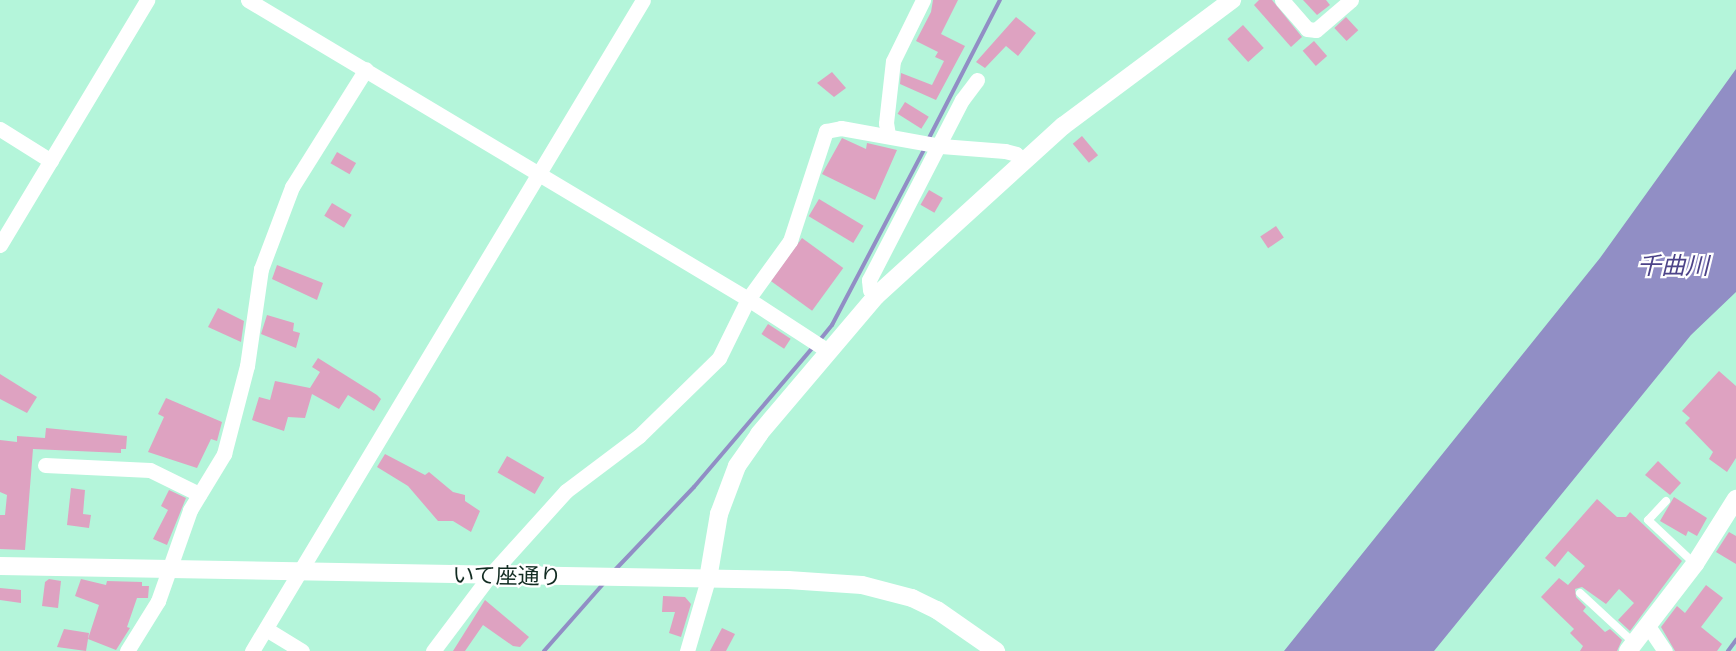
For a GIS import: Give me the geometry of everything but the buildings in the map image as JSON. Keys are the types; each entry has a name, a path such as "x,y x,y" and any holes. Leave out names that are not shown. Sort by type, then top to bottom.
{"street":[{"path":"0,245 147,0"},
{"path":"248,0 748,299 820,345"},
{"path":"252,651 643,0"},
{"path":"888,135 886,123 893,62 923,0"},
{"path":"687,651 708,579 719,514 737,466 820,345 1094,101 1232,0"},
{"path":"1282,0 1307,28 1316,30 1351,0"},
{"path":"127,651 158,601 199,494 224,454 247,366 261,269 292,187 366,69"},
{"path":"876,296 870,290 869,280 932,144 977,80"},
{"path":"433,651 491,574 566,491 639,436 719,357 748,299 790,241 826,131 841,128 932,144 1005,151 1016,154 1023,162"},
{"path":"0,129 51,161"},
{"path":"45,465 150,470 199,494"},
{"path":"1631,647 1695,564 1736,499"},
{"name":"いて座通り","path":"0,566 491,574 862,585 912,598 937,610 996,651"},
{"path":"1648,626 1665,651"},
{"path":"266,629 302,651"}],"lane":[{"path":"1666,501 1648,520 1695,564"},
{"path":"1580,593 1631,647"}],"water":[{"name":"千曲川","path":"1736,69 1736,292 1691,335 1434,651 1284,651 1600,258"}],"waterway":[{"path":"929,138 1000,0"},
{"path":"819,341 832,325 925,148"},
{"path":"614,571 694,487 814,346"},
{"path":"544,651 603,584"},
{"path":"1728,651 1736,640"}]}
